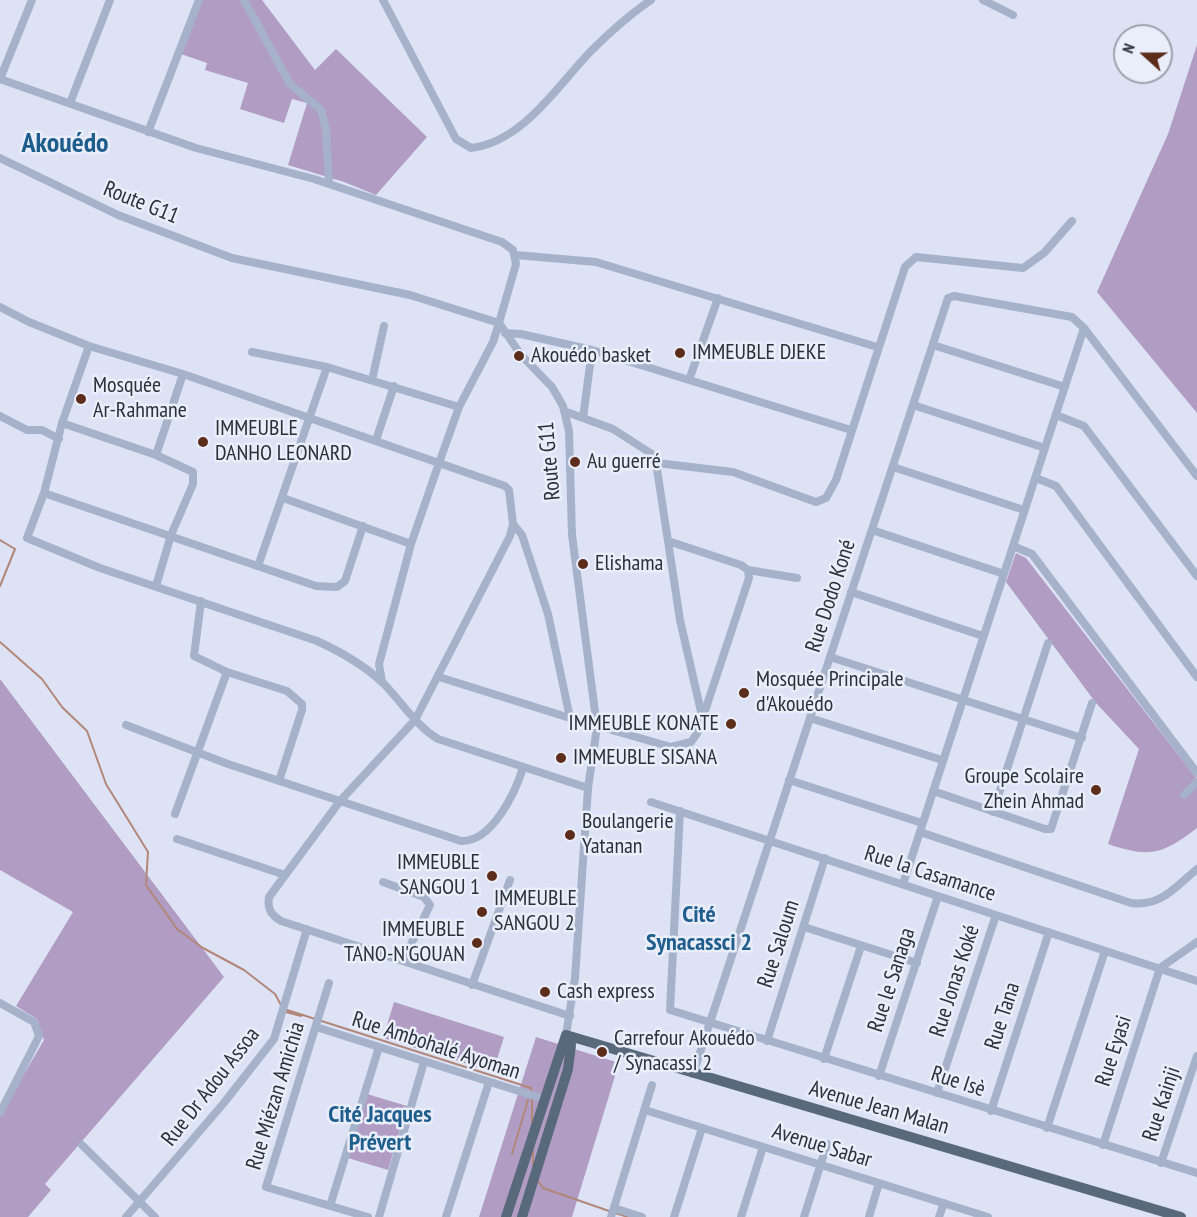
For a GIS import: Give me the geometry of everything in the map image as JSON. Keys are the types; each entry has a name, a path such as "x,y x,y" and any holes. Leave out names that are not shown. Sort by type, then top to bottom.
{"main road":[{"name":"Avenue Jean Malan","path":"566,1035 1180,1217"},
{"path":"506,1217 566,1035"},
{"path":"522,1217 568,1069 571,1046 566,1035"}],"street":[{"path":"32,0 0,79 196,148 329,184 502,242 510,246 516,255 516,264 499,323 459,407 411,544 379,664 382,682"},
{"path":"70,103 110,0"},
{"path":"148,132 199,0"},
{"path":"244,0 290,84 321,110 326,129 329,184"},
{"path":"383,0 456,140 471,148 494,143 528,119 606,36 628,15 651,0"},
{"path":"983,0 1013,15"},
{"name":"Route G11","path":"0,158 118,215 232,258 410,296 499,323 523,357 552,387 564,411 568,431 577,577 597,727 588,788 586,840 570,1016 566,1035"},
{"path":"657,463 733,472 816,502 826,498 836,480 877,347 905,267 916,257 1023,268 1044,253 1072,221"},
{"path":"516,255 596,262 877,347"},
{"name":"Rue Dodo Koné","path":"693,1074 948,298 954,296 1072,316 1084,327"},
{"path":"689,380 717,298"},
{"path":"0,307 29,322 89,346 183,374 508,487 513,524 510,536 415,720 340,801 269,897 268,906 273,916 307,929 570,1016"},
{"path":"372,380 384,326"},
{"path":"903,884 1084,327"},
{"path":"1084,327 1197,476"},
{"path":"505,333 521,334 592,351 851,430"},
{"path":"933,345 1065,387"},
{"path":"89,346 62,423 45,493 27,538 100,568 330,647 382,682 415,720 438,739 588,788"},
{"path":"583,418 592,351"},
{"path":"252,352 327,367 459,407"},
{"path":"258,566 327,367"},
{"path":"156,455 183,374"},
{"path":"376,440 394,386"},
{"path":"913,405 1045,448"},
{"path":"564,411 613,429 643,446 655,456 680,620 702,716"},
{"path":"1056,415 1084,426 1197,576"},
{"path":"0,416 27,430 42,430 59,439"},
{"path":"62,423 156,455 194,472 193,484 171,535 156,586"},
{"path":"893,466 1024,510"},
{"path":"1036,478 1056,486 1197,677"},
{"path":"45,493 316,586 337,587 345,581 363,526"},
{"path":"283,498 411,544"},
{"path":"513,524 522,535 548,614 570,718"},
{"path":"872,530 1004,574"},
{"path":"668,541 741,565 748,570 797,578"},
{"path":"1013,546 1032,554 1197,773"},
{"path":"439,677 597,727 672,747 682,746 691,742 698,732 749,578 748,570"},
{"path":"852,592 983,636"},
{"path":"201,601 194,656 226,672 287,691 302,704 279,781"},
{"path":"993,812 1048,643"},
{"path":"830,657 1082,738"},
{"path":"175,814 226,672"},
{"path":"933,791 1045,829 1051,829 1092,703"},
{"path":"810,718 942,760"},
{"path":"126,725 279,781 461,841 476,838 508,806 523,768"},
{"path":"789,780 922,823"},
{"path":"1184,795 1197,782"},
{"name":"Rue la Casamance","path":"651,802 1197,981"},
{"name":"Rue Isè","path":"680,811 670,1010 1197,1173"},
{"path":"920,832 1131,903 1146,905 1165,896 1197,869"},
{"path":"177,839 285,875"},
{"name":"Rue Saloum","path":"766,1041 825,858"},
{"path":"472,985 510,880"},
{"path":"383,882 424,897 430,905 403,962"},
{"name":"Rue le Sanaga","path":"879,1076 938,896"},
{"name":"Rue Jonas Koké","path":"937,1093 996,915"},
{"path":"804,927 917,963"},
{"name":"Rue Dr Adou Assoa","path":"126,1217 216,1113 274,1039 307,929"},
{"name":"Rue Tana","path":"991,1111 1049,932"},
{"path":"1160,968 1197,942"},
{"path":"824,1059 861,946"},
{"path":"1047,1128 1105,951"},
{"name":"Rue Eyasi","path":"1103,1145 1160,968"},
{"name":"Rue Miézan Amichia","path":"329,983 266,1187 368,1217"},
{"path":"0,1003 34,1022 39,1036 0,1113"},
{"name":"Rue Ambohalé Ayoman","path":"316,1026 544,1099"},
{"path":"330,1206 379,1047"},
{"name":"Rue Kainji","path":"1161,1163 1197,1056"},
{"path":"378,1217 424,1062"},
{"path":"446,1217 489,1082"},
{"path":"642,1217 612,1213 652,1085"},
{"name":"Avenue Sabar","path":"645,1110 988,1217"},
{"path":"674,1217 702,1128"},
{"path":"804,1217 827,1144"},
{"path":"82,1145 155,1217"},
{"path":"741,1217 763,1147"},
{"path":"869,1217 879,1183"},
{"path":"939,1217 944,1203"}],"shaded area":[{"path":"200,0 262,0 315,70 336,49 427,137 376,195 344,182 288,165 307,103 292,99 284,123 240,109 248,83 205,70 207,63 181,54"},
{"path":"1197,45 1197,413 1097,292 1168,134"},
{"path":"1016,553 1026,558 1197,779 1197,828 1174,844 1164,849 1145,852 1108,844 1139,749 1096,703 1006,582"},
{"path":"0,679 224,977 45,1184 51,1190 28,1217 0,1217 0,1115 44,1040 37,1019 16,1006 73,912 0,870"},
{"path":"394,1002 504,1037 493,1072 383,1038"},
{"path":"536,1037 619,1063 572,1217 479,1217"},
{"path":"367,1094 407,1106 388,1170 348,1158"}],"waterway":[{"path":"0,540 15,549 0,586"},
{"path":"0,642 42,679 62,707 87,731 106,784 148,852 146,885 177,929 203,948 244,970 275,994 281,1005"},
{"path":"284,1009 531,1088 531,1093"},
{"path":"286,1012 301,1016"},
{"path":"532,1099 532,1123"},
{"path":"512,1154 528,1100"},
{"path":"533,1150 533,1165"},
{"path":"538,1181 543,1188 609,1211"},
{"path":"615,1213 628,1217"}],"place":[{"name":"IMMEUBLE DJEKE","path":"680,353"},
{"name":"Akouédo basket","path":"519,356"},
{"name":"Mosquée Ar-Rahmane","path":"81,399"},
{"name":"IMMEUBLE DANHO LEONARD","path":"203,442"},
{"name":"Au guerré","path":"575,462"},
{"name":"Elishama","path":"583,564"},
{"name":"Mosquée Principale d'Akouédo","path":"744,693"},
{"name":"IMMEUBLE KONATE","path":"731,724"},
{"name":"IMMEUBLE SISANA","path":"561,758"},
{"name":"Groupe Scolaire Zhein Ahmad","path":"1096,790"},
{"name":"Boulangerie Yatanan","path":"570,835"},
{"name":"IMMEUBLE SANGOU 1","path":"492,876"},
{"name":"IMMEUBLE SANGOU 2","path":"482,912"},
{"name":"IMMEUBLE TANO-N'GOUAN","path":"477,943"},
{"name":"Cash express","path":"545,992"},
{"name":"Carrefour Akouédo / Synacassi 2","path":"602,1052"}],"district":[{"name":"Akouédo","path":"65,144"},
{"name":"Cité Synacassci 2","path":"699,929"},
{"name":"Cité Jacques Prévert","path":"380,1129"}]}
